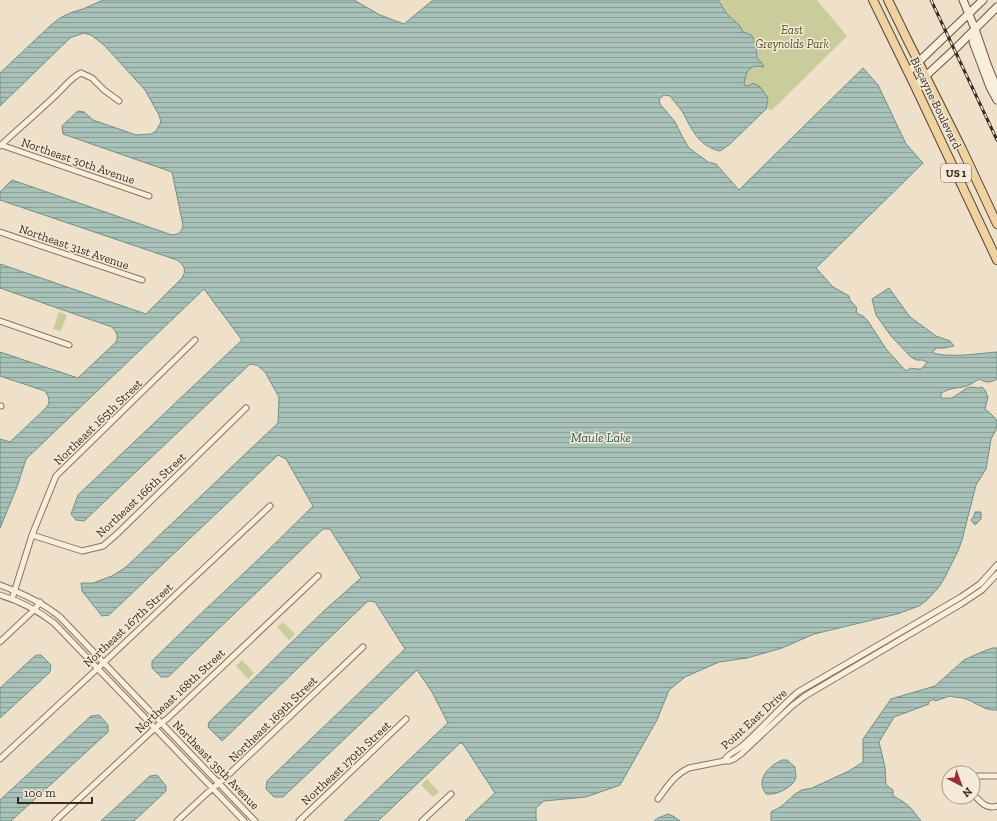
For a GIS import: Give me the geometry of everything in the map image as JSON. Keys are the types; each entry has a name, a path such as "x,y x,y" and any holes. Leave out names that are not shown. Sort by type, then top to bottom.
{"main road":[{"name":"Biscayne Boulevard","path":"873,0 997,260"},
{"name":"Biscayne Boulevard","path":"888,0 962,149 997,224"}],"street":[{"path":"963,0 987,64 995,80 997,90"},
{"path":"908,72 983,0"},
{"path":"915,86 997,7"},
{"path":"975,29 973,42 990,88 997,100"},
{"path":"0,146 73,78 81,73 92,78 104,90 119,101"},
{"name":"Northeast 30th Avenue","path":"0,146 149,196"},
{"name":"Northeast 31st Avenue","path":"0,232 142,280"},
{"path":"0,321 69,344"},
{"name":"Northeast 165th Street","path":"12,599 32,535 56,476 195,340"},
{"name":"Northeast 166th Street","path":"32,535 82,551 103,546 124,528 246,408"},
{"name":"Northeast 167th Street","path":"0,759 270,506"},
{"name":"Point East Drive","path":"724,761 728,755 740,747 798,692 961,597 980,584 997,565"},
{"name":"Point East Drive","path":"724,761 734,759 741,754 792,706 805,696 961,604 982,590 997,574"},
{"name":"Northeast 168th Street","path":"55,821 155,728 168,718 318,576"},
{"name":"Northeast 35th Avenue","path":"0,586 14,590 40,602 67,623 255,821"},
{"name":"Northeast 35th Avenue","path":"0,595 35,609 61,629 244,821"},
{"path":"0,642 35,609 40,602"},
{"name":"Northeast 169th Street","path":"177,821 363,647"},
{"name":"Northeast 170th Street","path":"299,821 406,720"},
{"path":"658,800 672,780 684,770 724,761"},
{"path":"981,776 997,776"},
{"path":"422,821 451,794"},
{"path":"981,802 989,807 997,806"}],"green space":[{"name":"East Greynolds Park","path":"718,0 817,0 847,36 772,110 766,109 768,98 749,86 744,85 747,72 750,68 753,66 763,66 757,58 757,52 740,26 727,14"},
{"path":"59,312 67,315 61,331 53,329"},
{"path":"283,622 295,634 289,640 277,627"},
{"path":"242,660 254,673 248,679 236,666"},
{"path":"427,779 439,792 433,797 421,785"}],"water":[{"name":"Maule Lake","path":"103,0 354,0 380,15 404,24 433,0 718,0 727,14 740,26 743,32 750,34 753,38 757,58 764,67 759,66 751,68 747,72 744,85 749,86 753,83 760,87 768,98 766,109 730,144 720,151 712,149 696,136 682,111 670,96 664,95 659,99 660,104 675,122 689,148 708,162 716,164 739,190 863,68 878,85 906,144 923,163 816,268 833,287 849,296 850,300 857,308 856,311 858,314 863,316 868,321 886,349 906,371 911,368 920,369 924,367 927,362 916,360 911,357 891,336 876,315 872,299 889,288 910,317 936,336 950,341 954,346 937,348 932,352 954,355 997,352 997,379 988,382 979,379 967,386 950,389 941,394 941,398 952,398 967,388 982,387 988,397 985,409 996,419 997,422 996,430 991,439 986,469 976,485 962,540 958,551 939,587 919,606 897,614 814,634 782,648 747,658 719,662 685,677 669,690 657,720 620,785 586,797 544,801 536,808 537,821 465,821 495,793 463,744 460,743 378,821 344,821 448,723 432,692 417,670 283,797 274,797 266,789 267,781 405,649 375,602 368,601 222,741 208,727 209,722 325,610 361,578 330,529 323,529 168,677 161,677 152,668 152,661 313,506 286,459 278,455 109,615 102,616 82,591 81,583 93,583 112,576 126,567 278,423 279,397 265,372 257,365 250,364 84,521 76,520 71,514 78,495 242,340 204,289 26,459 17,487 0,528 0,439 10,442 48,406 49,402 45,391 0,376 0,352 78,378 116,342 117,335 112,327 0,288 0,264 146,314 182,278 184,273 183,266 177,260 0,200 0,192 12,180 172,235 181,231 183,225 172,172 63,134 62,126 78,111 84,112 93,120 136,135 151,134 156,131 161,122 159,115 145,90 104,45 91,35 84,33 70,38 0,106 0,73 60,18"},
{"path":"975,512 981,512 981,519 975,525 971,520"},
{"path":"992,648 997,648 997,710 985,708 962,698 950,696 935,701 934,699 928,702 929,704 894,717 879,742 885,767 886,785 893,790 893,795 912,809 921,821 771,821 771,812 782,806 795,794 849,771 863,762 863,739 891,699 935,686 964,660"},
{"path":"36,655 41,655 51,665 50,672 0,718 0,688"},
{"path":"99,715 108,725 108,732 11,821 0,821 0,800 91,716"},
{"path":"782,760 787,760 795,767 796,779 790,786 782,791 774,794 766,794 762,783 763,778 768,769"},
{"path":"157,775 166,786 166,791 134,821 101,821 150,776"},
{"path":"668,814 680,821 654,821 658,818"}],"railway":[{"path":"931,0 997,140"}]}
